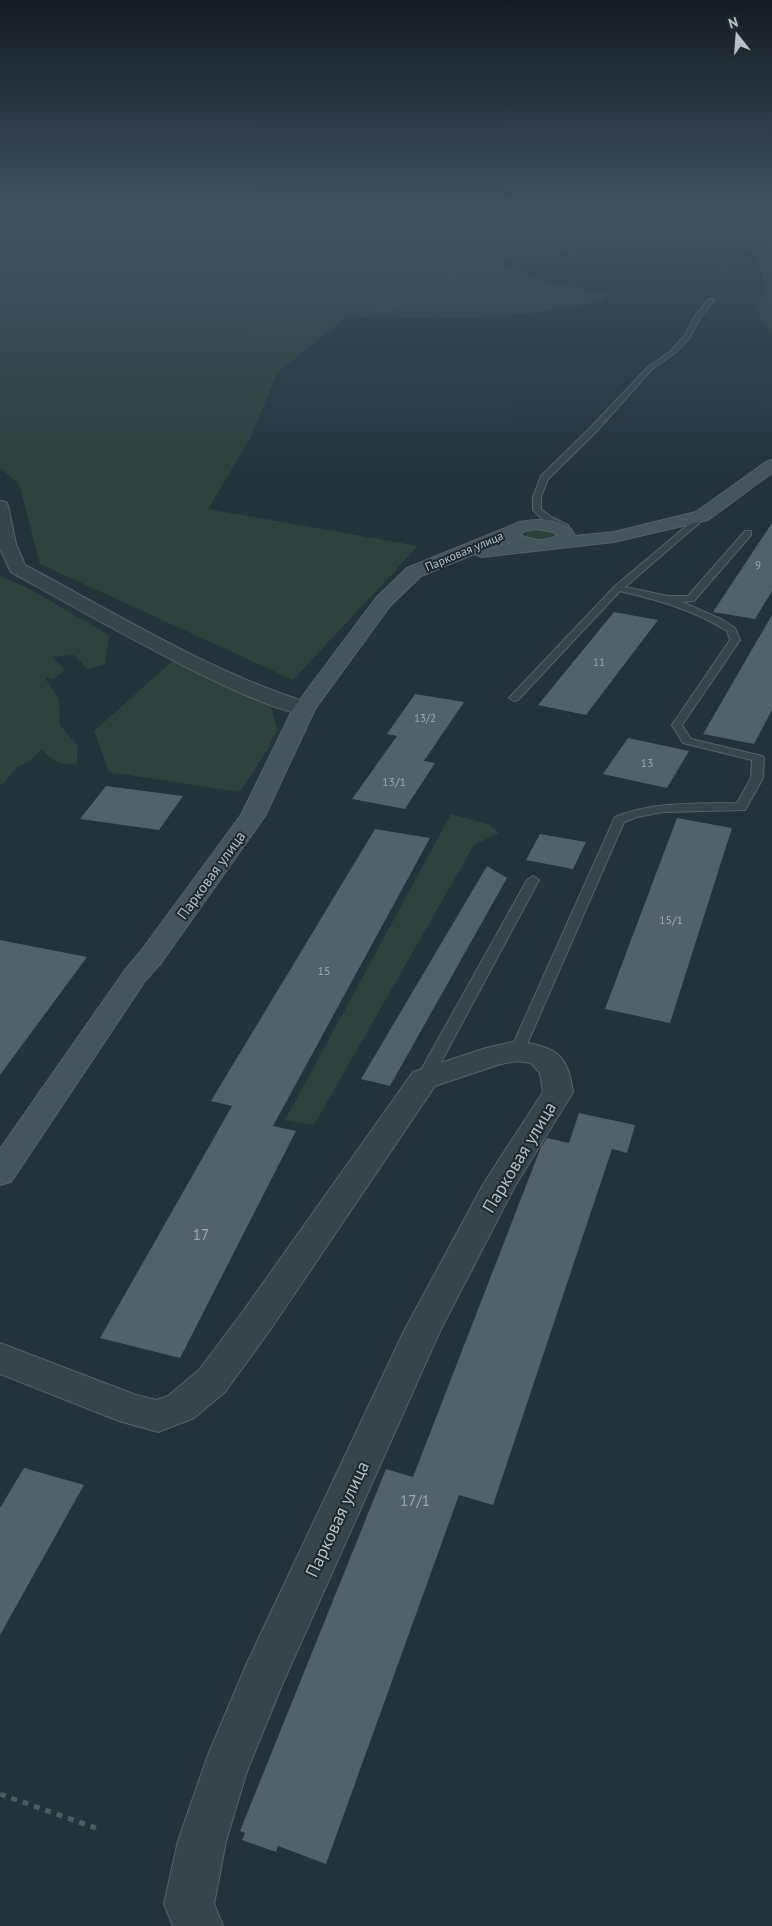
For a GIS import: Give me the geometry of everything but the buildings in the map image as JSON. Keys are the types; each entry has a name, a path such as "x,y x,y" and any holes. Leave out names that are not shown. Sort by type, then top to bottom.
{"street":[{"name":"Парковая улица","path":"414,572 476,554 557,536 614,537 702,516 772,464"},
{"path":"0,506 7,544 17,568 180,655 269,698 304,710"},
{"name":"Парковая улица","path":"0,1174 135,976 152,957 253,816 304,710 321,684 384,602 414,572 494,540 515,529 537,524 557,536"},
{"name":"Парковая улица","path":"198,1926 189,1904 202,1841 224,1771 263,1678 422,1331 500,1183 558,1092 555,1070 540,1055 517,1050 424,1079"},
{"path":"0,1358 132,1410 158,1416 181,1407 218,1373 424,1079"}],"lane":[{"path":"557,536 548,519 537,510 537,497 544,478 593,430 639,378 672,352 688,336 698,316 710,302"},
{"path":"514,698 618,588 702,516"},
{"path":"668,599 691,599 748,533"},
{"path":"517,1050 619,820 634,813 662,808 741,808 757,778 758,758 687,741 677,725 735,640 732,630 718,621 668,599 618,588"},
{"path":"424,1079 533,880"}],"path":[{"path":"355,321 366,313 410,302"},
{"path":"0,1794 96,1828"}],"green space":[{"path":"0,302 600,302 527,314 467,318 346,317 277,373 250,439 208,509 418,546 293,680 40,564 19,484 0,468"},
{"path":"759,302 772,302 772,336 756,309"},
{"path":"534,528 549,529 558,534 544,540 535,540 524,534"},
{"path":"0,576 28,588 109,635 105,665 87,669 74,655 52,657 65,670 53,679 45,678 59,699 60,725 77,745 77,763 66,764 57,762 42,750 28,762 17,767 0,785"},
{"path":"179,655 269,698 277,730 266,752 240,792 109,772 94,731"},
{"path":"451,814 488,824 499,833 474,845 314,1125 285,1120"}]}
